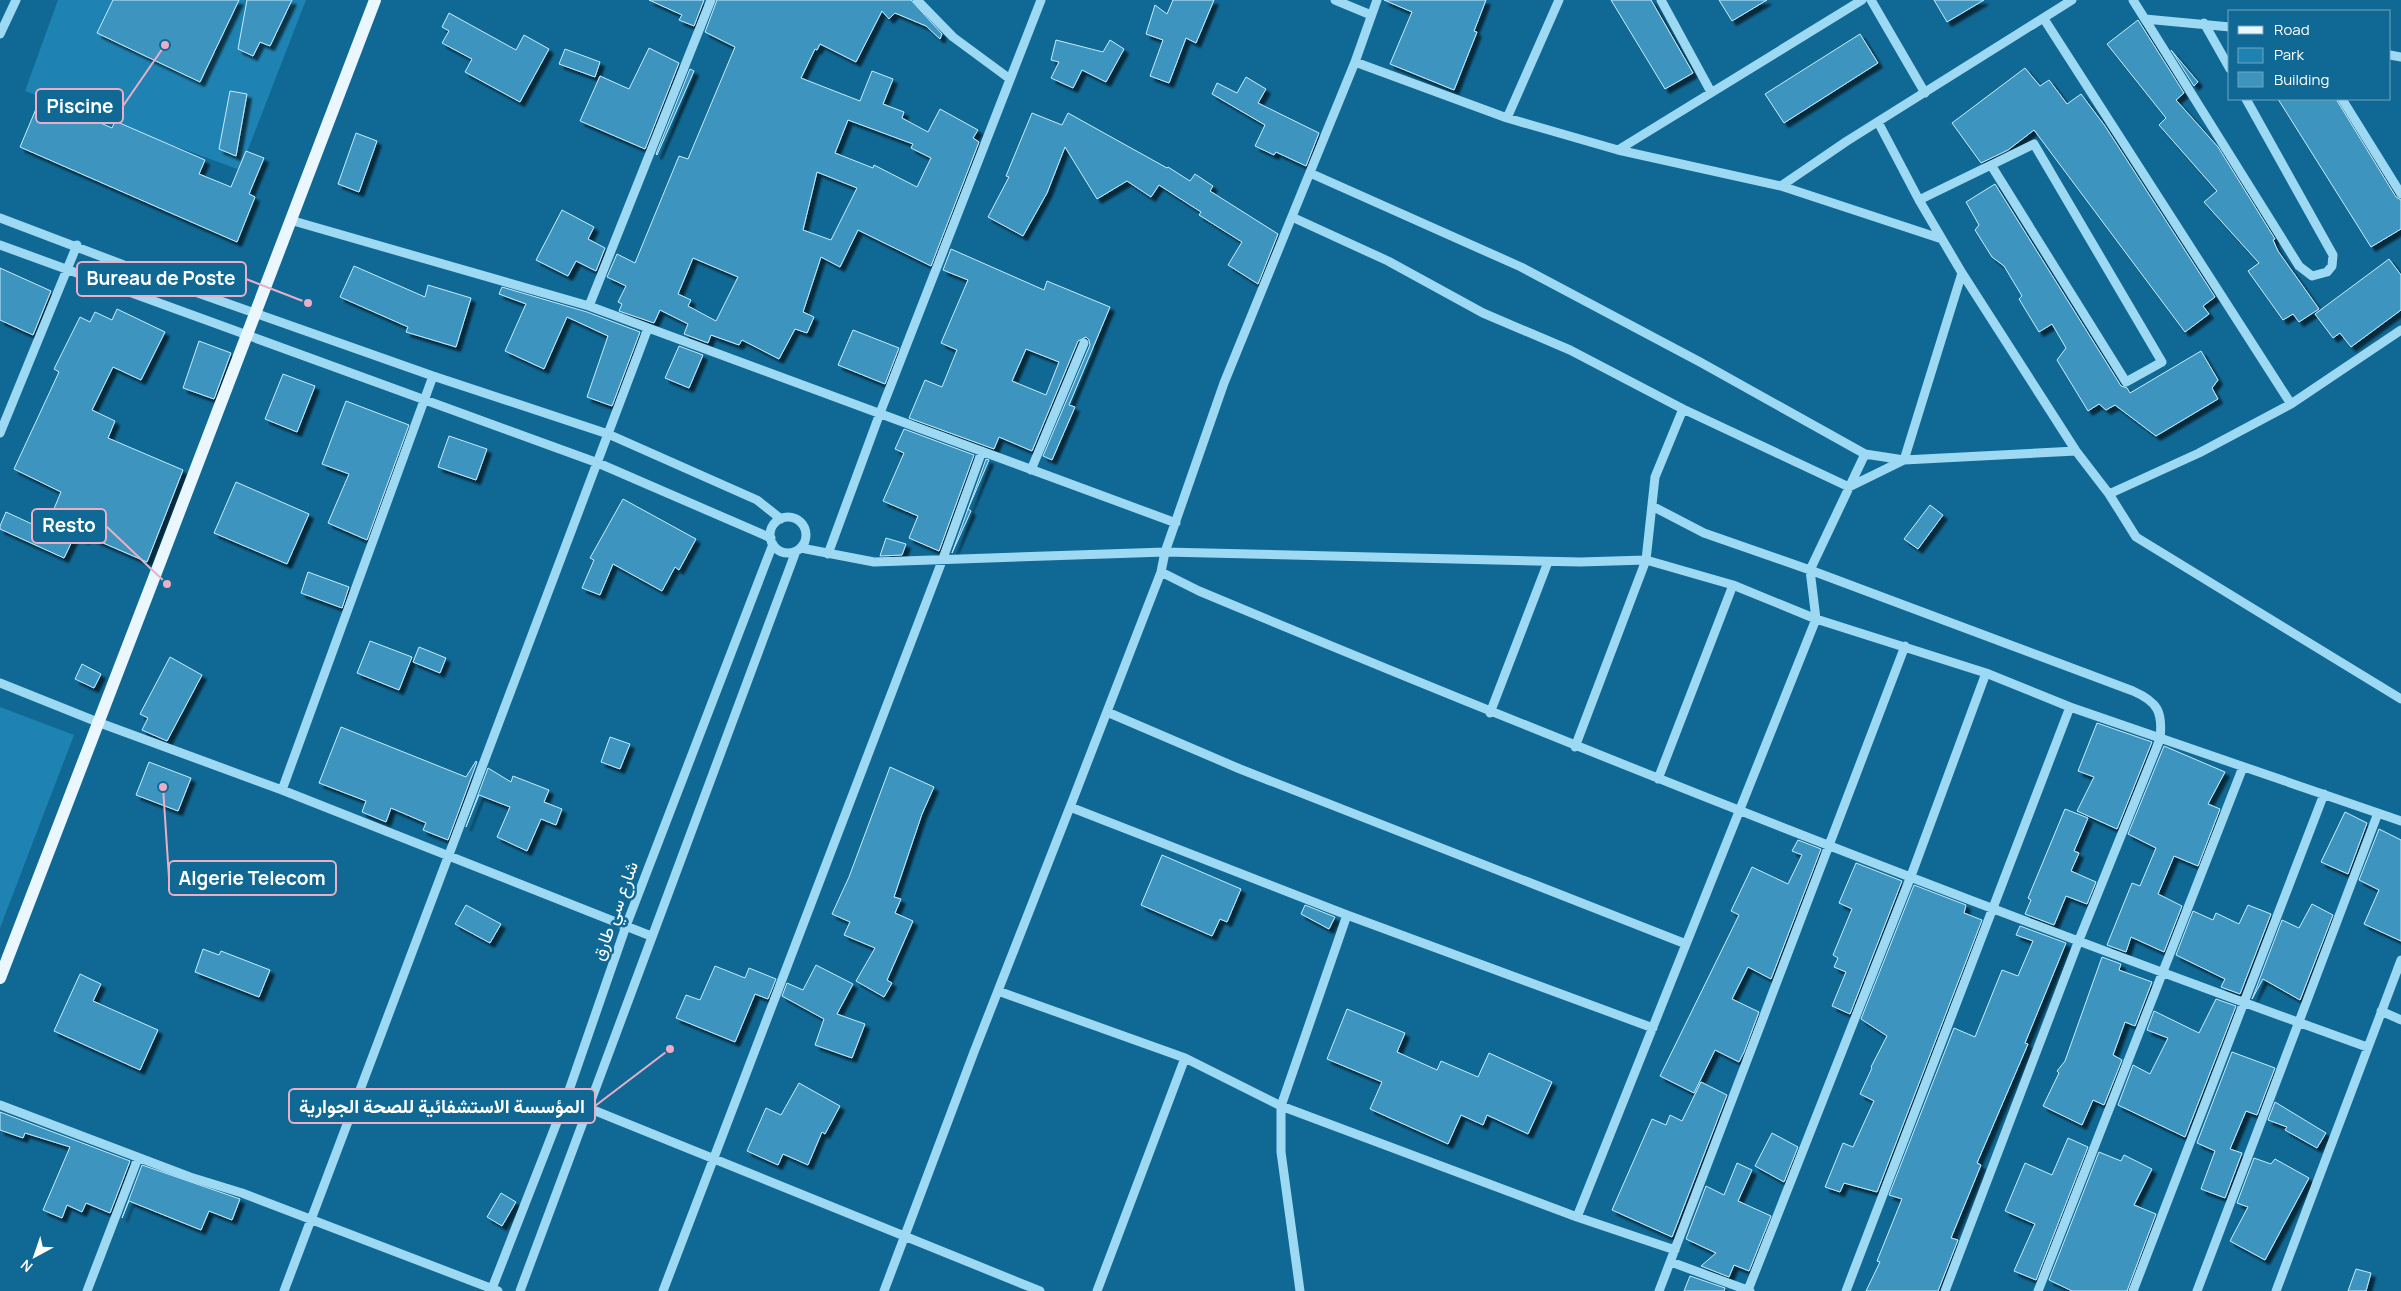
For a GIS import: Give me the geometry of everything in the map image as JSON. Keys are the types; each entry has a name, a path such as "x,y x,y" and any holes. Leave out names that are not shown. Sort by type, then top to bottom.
{"main road":[{"path":"0,978 100,723 246,334 375,0"}],"street":[{"path":"0,34 16,0"},
{"path":"589,306 711,0"},
{"path":"917,0 953,37 1010,78"},
{"path":"828,554 880,413 1041,0"},
{"path":"1335,0 1371,15"},
{"path":"884,1291 903,1237 1161,572 1165,552 1224,383 1355,62 1377,0"},
{"path":"1507,118 1558,0"},
{"path":"1660,0 1711,92"},
{"path":"1618,150 1862,0"},
{"path":"1871,0 1925,93"},
{"path":"1781,186 1878,122 2072,0"},
{"path":"2133,0 2299,266 2312,276 2321,275 2332,266 2333,255 2247,100"},
{"path":"2044,19 2290,404"},
{"path":"2145,19 2228,27"},
{"path":"2204,23 2228,65"},
{"path":"1355,62 1507,118 1618,150 1781,186 1942,238"},
{"path":"2343,100 2401,194"},
{"path":"1878,122 1919,200 1962,274 2076,451 2109,494 2136,537 2401,699"},
{"path":"1919,200 2034,144 2162,362 2126,382 1991,166"},
{"path":"1310,173 1521,267 1700,362 1865,454 1904,460 2076,451"},
{"path":"1292,217 1388,262 1483,313 1570,350 1683,409 1849,487"},
{"path":"0,218 195,292 433,376 608,434 758,500 781,519"},
{"path":"290,220 589,306 1176,523"},
{"path":"0,245 598,463 772,541 785,553 798,549 874,562 1165,552 1548,562 1646,560 1733,585 1816,619 1986,673 2070,707 2401,821"},
{"path":"0,433 76,246"},
{"path":"1849,487 1904,460 1962,274"},
{"path":"2109,494 2199,453 2290,404 2401,330 2401,326"},
{"path":"284,1291 648,328"},
{"path":"1031,470 1084,344"},
{"path":"282,790 433,376"},
{"path":"1575,747 1646,560 1655,477 1683,409"},
{"path":"663,1291 942,561 982,451"},
{"path":"1577,1217 1816,619 1810,570 1865,454"},
{"path":"1652,506 1704,532 2150,698 2162,721 2160,739 2079,940 1945,1291"},
{"path":"520,1291 651,936 798,549 806,536 802,524 788,517 781,519 772,527 772,541"},
{"name":"شارع سي طارق","path":"494,1290 566,1099 626,926 772,541"},
{"path":"1490,712 1548,562"},
{"path":"1161,572 1199,592 1575,747 2244,1004 2367,1047"},
{"path":"1658,779 1733,585"},
{"path":"1659,1291 1905,646"},
{"path":"1670,1262 1749,1291 1911,876 1986,673"},
{"path":"0,683 100,723 282,790 447,857 651,936"},
{"path":"1846,1291 2070,707"},
{"path":"1107,712 1240,769 1686,944"},
{"path":"2038,1291 2243,767"},
{"path":"2133,1291 2324,794"},
{"path":"1070,807 1346,915 1653,1028"},
{"path":"2197,1291 2378,813"},
{"path":"1300,1291 1281,1152 1281,1106 1346,915"},
{"path":"2276,1291 2401,960"},
{"path":"998,991 1185,1058 1281,1106 1577,1217 1675,1250"},
{"path":"2381,1011 2401,1020"},
{"path":"1097,1291 1185,1058"},
{"path":"566,1099 1040,1291"},
{"path":"0,1105 190,1177 242,1193 494,1290"},
{"path":"87,1291 138,1158"}],"green space":[{"path":"58,0 306,0 240,170 25,91"},
{"path":"0,707 74,735 0,928"}],"building":[{"path":"113,0 239,0 200,82 97,33"},
{"path":"247,0 292,0 270,46 260,42 253,56 238,49"},
{"path":"649,0 704,0 694,26 679,20 682,15"},
{"path":"717,0 911,0 942,34 940,39 926,26 895,13 889,19 882,11 856,62 820,44 817,50 815,49 801,78 860,101 872,71 893,79 883,104 904,112 902,118 928,132 940,109 978,130 973,138 979,142 931,266 858,230 840,267 821,257 803,312 814,317 807,333 795,329 779,359 742,340 739,345 711,335 708,343 684,334 688,324 660,310 654,323 619,311 622,304 618,302 626,286 607,277 617,254 635,263 679,156 688,159 735,47 705,32","holes":["848,120 913,144 911,148 931,158 917,187 874,165 873,168 835,153","817,172 857,188 831,240 803,230","693,258 738,277 716,321 688,306 691,300 678,294"]},
{"path":"1173,0 1214,0 1196,43 1186,38 1169,83 1150,76 1163,40 1146,34 1155,5 1167,14"},
{"path":"1384,0 1486,0 1474,31 1477,32 1454,90 1390,64 1412,12"},
{"path":"1611,0 1651,0 1693,73 1665,89"},
{"path":"1719,0 1767,0 1732,21"},
{"path":"1934,0 1984,0 1947,22"},
{"path":"449,13 516,50 524,35 549,49 520,102 465,72 472,59 442,43 449,31 442,27"},
{"path":"2138,20 2184,93 2176,100 2218,147 2275,239 2273,240 2278,251 2319,309 2299,322 2293,314 2283,320 2248,271 2259,263 2204,202 2217,191 2159,125 2166,118 2107,44"},
{"path":"1860,34 1878,63 1784,123 1765,94"},
{"path":"1056,40 1103,52 1110,40 1124,49 1106,82 1082,70 1073,88 1051,78 1059,62 1051,60"},
{"path":"649,48 679,63 645,149 580,121 600,76 629,89"},
{"path":"565,49 600,62 595,77 559,64"},
{"path":"2171,50 2198,82 2194,86"},
{"path":"2025,68 2040,86 2049,80 2067,104 2081,94 2105,126 2215,297 2203,306 2209,314 2185,332 2034,130 2008,150 1981,163 1952,123"},
{"path":"690,69 694,71 657,155 656,154"},
{"path":"1246,77 1266,89 1258,103 1319,133 1306,166 1276,152 1274,155 1255,146 1265,125 1212,94 1217,83 1237,93"},
{"path":"230,91 247,94 236,156 219,149"},
{"path":"41,97 112,128 115,121 205,160 199,174 231,187 246,151 264,158 249,194 255,197 237,242 20,147"},
{"path":"2279,100 2337,100 2396,197 2401,200 2401,229 2371,247"},
{"path":"1032,113 1062,125 1068,113 1168,167 1190,181 1195,174 1213,186 1210,191 1278,234 1258,284 1228,265 1242,242 1199,215 1201,212 1159,185 1151,197 1127,181 1097,199 1065,147 1047,193 1023,236 988,217 1009,177 1006,176"},
{"path":"356,133 377,141 359,192 338,184"},
{"path":"1995,184 2121,386 2127,388 2130,393 2201,351 2218,380 2212,388 2218,399 2156,436 2115,405 2106,410 2099,404 2088,411 2057,360 2066,348 2052,324 2039,332 2019,299 2022,296 2004,266 1992,257 1975,230 1979,225 1966,202"},
{"path":"562,210 594,227 588,239 605,248 596,271 576,261 568,276 536,260"},
{"path":"951,249 1044,290 1047,281 1110,307 1069,405 1075,407 1052,460 1043,456 1090,345 1086,337 1078,341 1032,451 999,437 994,449 909,418 925,380 942,387 957,350 941,343 968,280 943,270","holes":["1026,349 1059,362 1046,395 1012,381"]},
{"path":"2389,259 2401,275 2401,310 2351,347 2340,333 2333,338 2315,314"},
{"path":"354,266 425,297 428,285 471,298 456,347 406,332 408,327 340,297"},
{"path":"0,268 51,291 33,335 0,320"},
{"path":"502,287 587,312 640,332 612,406 587,397 608,336 567,317 544,369 505,351 526,304 499,294"},
{"path":"117,309 165,332 141,380 113,367 92,410 115,421 108,438 183,470 147,562 87,536 85,540 75,535 64,558 0,529 6,512 45,530 61,492 14,469 59,372 54,369 80,317 90,322 95,312 112,320"},
{"path":"853,330 899,348 885,384 838,365"},
{"path":"199,341 231,353 214,399 183,388"},
{"path":"679,346 703,355 689,388 665,378"},
{"path":"283,374 315,386 297,432 265,419"},
{"path":"346,401 409,425 367,540 328,523 349,474 322,464"},
{"path":"904,429 974,455 939,551 909,538 918,516 883,501 904,453 895,449"},
{"path":"449,436 487,449 476,480 438,467"},
{"path":"986,459 989,460 968,509 971,511 952,553"},
{"path":"236,482 309,514 287,564 214,533"},
{"path":"623,499 696,539 679,570 675,567 662,591 613,564 600,595 582,588 594,560 590,558"},
{"path":"1930,505 1943,515 1918,549 1904,539"},
{"path":"886,538 906,544 902,555 880,556"},
{"path":"308,572 349,587 342,608 301,593"},
{"path":"370,641 412,657 399,690 357,673"},
{"path":"419,647 446,658 440,673 413,662"},
{"path":"170,657 202,675 167,741 142,730 148,718 140,714"},
{"path":"82,664 101,674 94,688 75,679"},
{"path":"2097,723 2152,742 2117,829 2077,811 2094,777 2078,771"},
{"path":"341,727 466,777 477,762 448,840 423,830 426,823 391,808 386,822 362,812 366,801 319,783"},
{"path":"610,737 630,744 620,769 601,762"},
{"path":"2164,746 2225,772 2208,804 2220,809 2198,866 2174,856 2158,894 2182,906 2164,952 2131,937 2126,952 2107,945 2132,883 2140,886 2156,848 2128,834"},
{"path":"149,762 191,778 178,811 136,795"},
{"path":"890,767 934,787 922,814 894,897 901,899 895,913 913,921 887,980 892,983 884,997 856,981 875,948 844,935 850,922 832,914 849,877"},
{"path":"488,768 511,782 513,776 549,790 544,802 562,809 556,825 541,819 527,851 497,837 510,807 479,795 466,827"},
{"path":"2065,809 2088,818 2074,851 2079,853 2071,871 2096,882 2087,904 2066,896 2054,925 2025,914 2031,900 2028,898"},
{"path":"2345,812 2367,823 2348,874 2321,862"},
{"path":"2379,829 2401,840 2401,941 2364,924 2379,890 2359,880"},
{"path":"1798,840 1821,849 1771,979 1748,967 1732,999 1759,1012 1744,1052 1739,1062 1715,1050 1694,1093 1660,1076 1739,915 1731,911 1752,867 1788,884 1802,855 1792,851"},
{"path":"1162,855 1241,889 1227,922 1220,919 1212,936 1141,905"},
{"path":"1856,863 1902,881 1850,1014 1832,1006 1846,972 1834,967 1838,958 1833,955 1852,909 1839,903"},
{"path":"1914,885 1966,905 1964,913 1982,920 1877,1192 1844,1183 1840,1192 1825,1187 1843,1143 1853,1147 1874,1101 1860,1094 1887,1036 1861,1019"},
{"path":"2312,904 2333,915 2300,1000 2263,979 2252,999 2282,920 2299,928"},
{"path":"466,905 501,924 490,943 455,924"},
{"path":"1305,905 1335,917 1329,929 1301,914"},
{"path":"2248,905 2271,914 2240,994 2221,987 2225,979 2176,955 2193,911 2213,920 2216,913 2239,924"},
{"path":"2020,926 2066,943 2025,1043 2028,1044 1977,1163 1981,1165 1951,1238 1958,1240 1938,1291 1866,1291 1880,1262 1877,1261 1902,1199 1889,1195 1954,1028 1975,1037 2002,970 2018,976 2033,941 2016,935"},
{"path":"203,949 219,955 221,951 270,970 259,997 195,972"},
{"path":"2102,957 2121,964 2119,970 2152,982 2135,1026 2125,1022 2113,1055 2122,1060 2104,1105 2093,1100 2082,1125 2043,1106 2059,1073 2057,1071 2065,1061"},
{"path":"816,965 853,984 837,1014 865,1024 852,1058 815,1045 824,1019 782,996 787,983 803,990"},
{"path":"715,966 745,978 749,968 776,979 768,999 755,994 735,1042 676,1018 686,995 700,1000"},
{"path":"80,974 101,984 93,1001 158,1030 140,1070 54,1031"},
{"path":"2216,999 2236,1006 2185,1137 2118,1105 2133,1065 2150,1074 2168,1038 2147,1030 2154,1011 2199,1033"},
{"path":"1347,1009 1405,1033 1397,1052 1437,1070 1441,1061 1478,1077 1489,1053 1552,1082 1528,1134 1487,1115 1483,1125 1461,1115 1448,1144 1370,1109 1382,1082 1327,1059"},
{"path":"2232,1052 2275,1068 2257,1115 2246,1111 2230,1149 2242,1153 2225,1198 2201,1189 2215,1151 2197,1143"},
{"path":"1701,1082 1727,1095 1672,1237 1612,1210 1652,1119 1666,1125 1670,1115 1682,1121"},
{"path":"799,1083 840,1106 825,1134 822,1132 808,1165 783,1154 778,1165 747,1151 766,1108 781,1115"},
{"path":"2275,1102 2326,1133 2317,1148 2285,1130 2287,1127 2268,1120"},
{"path":"0,1112 130,1161 110,1213 86,1203 82,1212 67,1205 62,1218 43,1210 70,1147 25,1133 23,1138 0,1130"},
{"path":"1772,1133 1798,1147 1784,1182 1755,1166"},
{"path":"2068,1138 2088,1147 2036,1280 2014,1271 2035,1224 2005,1211 2025,1163 2052,1175"},
{"path":"2099,1152 2121,1161 2124,1155 2152,1169 2134,1205 2156,1214 2127,1291 2072,1291 2049,1280"},
{"path":"2254,1158 2271,1164 2275,1159 2309,1178 2265,1260 2230,1241 2248,1207 2237,1203"},
{"path":"1737,1163 1752,1170 1738,1201 1771,1216 1749,1271 1734,1265 1729,1277 1701,1266 1716,1253 1686,1239 1706,1186 1724,1195"},
{"path":"142,1165 240,1199 232,1220 209,1211 201,1230 129,1201 122,1218"},
{"path":"501,1193 516,1202 502,1226 487,1217"},
{"path":"2356,1269 2371,1273 2366,1291 2348,1291"},
{"path":"1690,1276 1725,1288 1724,1291 1684,1291"}],"place":[{"name":"Piscine","path":"165,45"},
{"name":"Bureau de Poste","path":"308,303"},
{"name":"Resto","path":"167,584"},
{"name":"Algerie Telecom","path":"163,787"},
{"name":"المؤسسة الاستشفائية للصحة الجوارية","path":"670,1049"}]}
